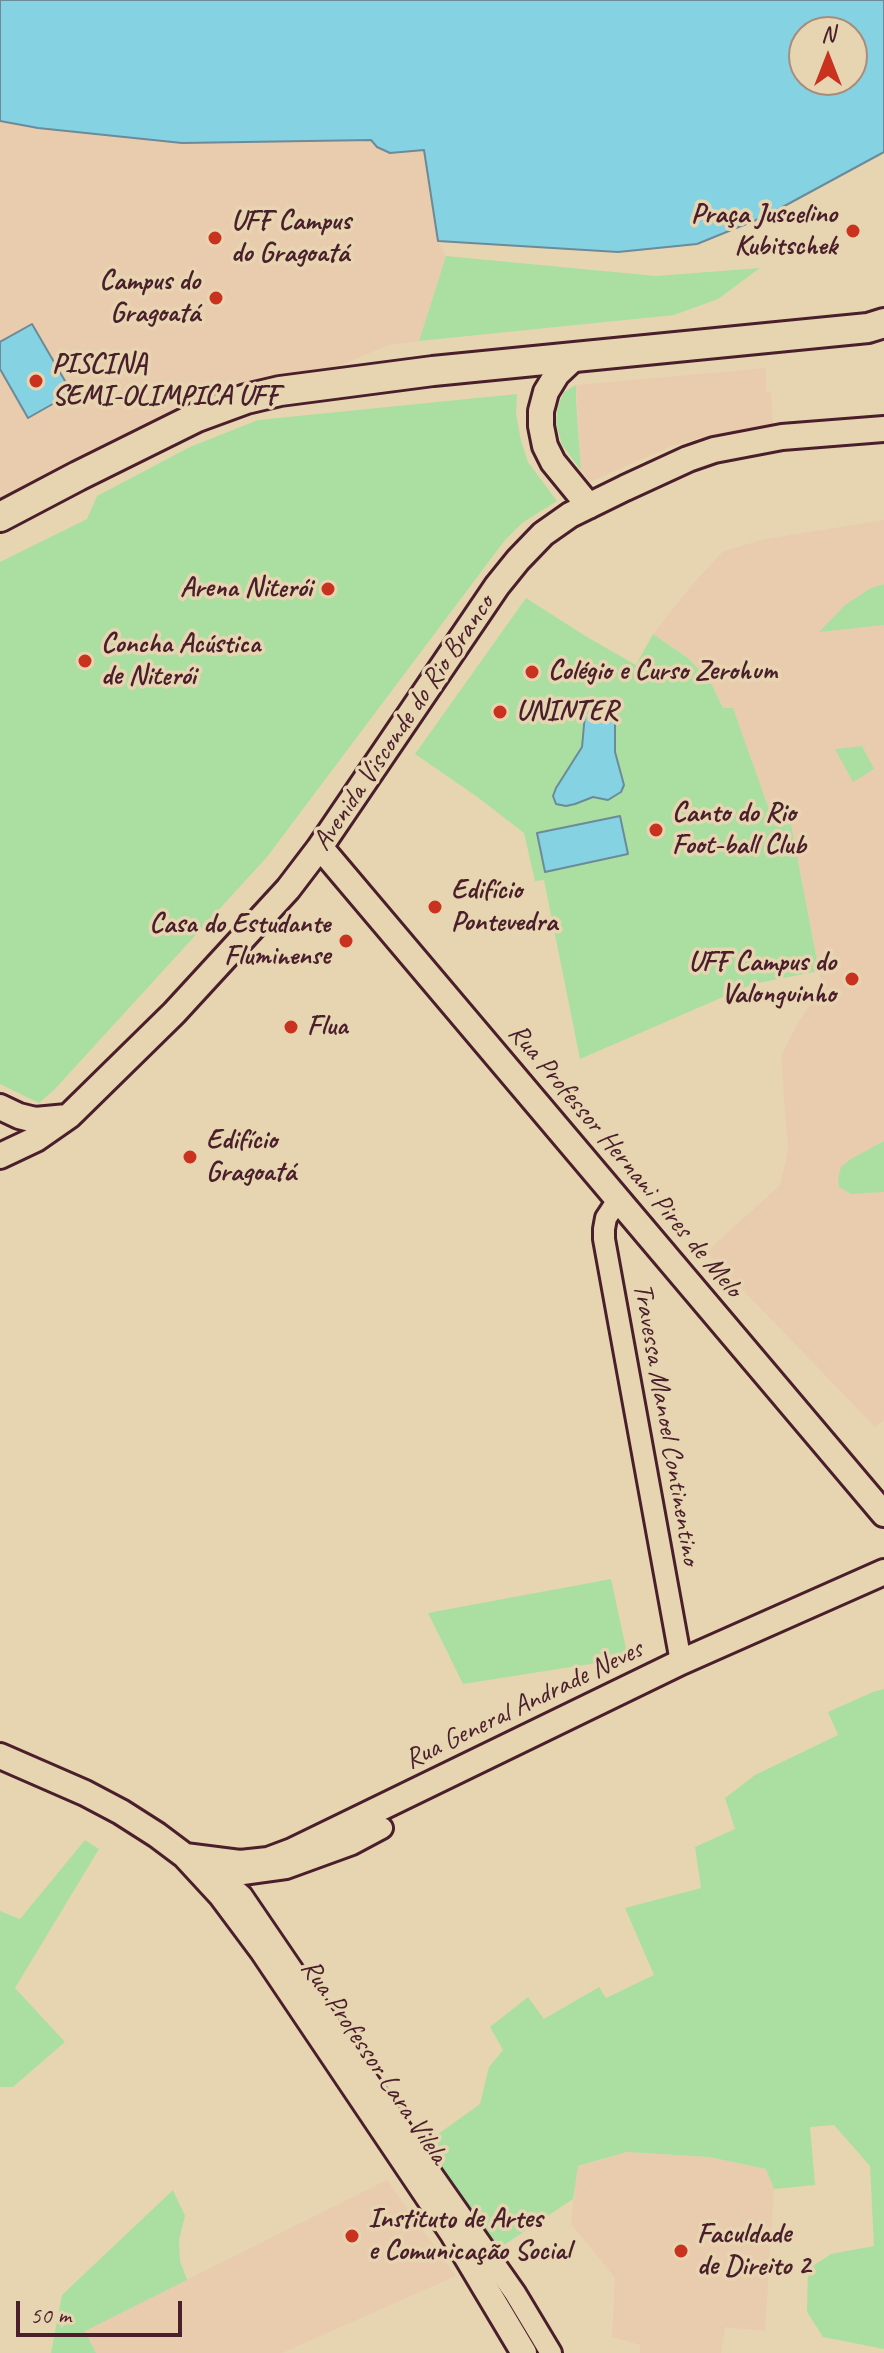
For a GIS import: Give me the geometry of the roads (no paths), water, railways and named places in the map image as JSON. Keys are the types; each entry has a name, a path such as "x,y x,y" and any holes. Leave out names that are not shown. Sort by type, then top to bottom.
{"main road":[{"path":"0,517 169,430 246,399 322,384 868,328 884,323"}],"street":[{"path":"574,358 557,374 546,392 541,426 545,446 553,462 589,506"},
{"name":"Avenida Visconde do Rio Branco","path":"0,1156 36,1139 69,1116 174,1013 288,889 320,847 497,586 543,534 570,515 688,459 714,450 782,437 884,429"},
{"name":"Rua Professor Hernani Pires de Melo","path":"320,847 884,1514"},
{"path":"0,1107 35,1120 69,1116"},
{"name":"Travessa Manoel Continentino","path":"618,1200 606,1218 604,1239 681,1662"},
{"name":"Rua General Andrade Neves","path":"185,1856 240,1863 268,1860 292,1851 681,1662 884,1572"},
{"name":"Rua Professor Lara Vilela","path":"0,1756 121,1812 185,1856 221,1895 262,1950 453,2234 524,2353"},
{"path":"382,1828 352,1844 286,1868 221,1877 242,1896 515,2293 551,2353"}],"water":[{"path":"0,0 884,0 884,152 766,216 697,244 618,252 438,241 424,150 390,153 371,140 182,143 0,121"},
{"name":"PISCINA SEMI-OLIMPICA UFF","path":"32,324 72,393 28,418 0,369 0,342"},
{"path":"602,709 611,712 615,719 615,752 624,785 621,792 608,800 593,797 566,806 556,804 553,796 556,788 582,747 585,714"},
{"path":"620,816 628,854 545,872 537,833"}],"place":[{"name":"Praça Juscelino Kubitschek","path":"853,231"},
{"name":"UFF Campus do Gragoatá","path":"215,238"},
{"name":"Campus do Gragoatá","path":"216,298"},
{"name":"PISCINA SEMI-OLIMPICA UFF","path":"36,381"},
{"name":"Arena Niterói","path":"328,589"},
{"name":"Concha Acústica de Niterói","path":"85,661"},
{"name":"Colégio e Curso Zerohum","path":"532,672"},
{"name":"UNINTER","path":"500,712"},
{"name":"Canto do Rio Foot-ball Club","path":"656,830"},
{"name":"Edifício Pontevedra","path":"435,907"},
{"name":"Casa do Estudante Fluminense","path":"346,941"},
{"name":"UFF Campus do Valonguinho","path":"852,979"},
{"name":"Flua","path":"291,1027"},
{"name":"Edifício Gragoatá","path":"190,1157"},
{"name":"Instituto de Artes e Comunicação Social","path":"352,2236"},
{"name":"Faculdade de Direito 2","path":"681,2251"}]}
